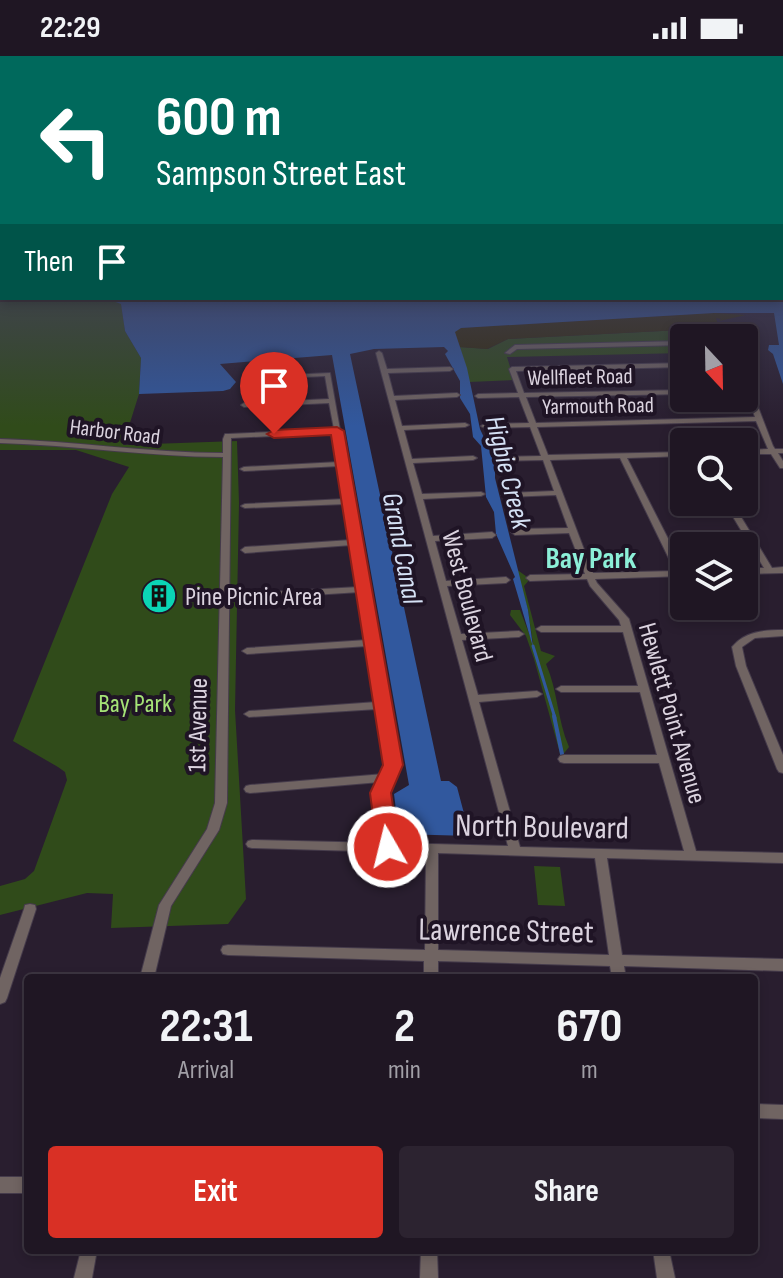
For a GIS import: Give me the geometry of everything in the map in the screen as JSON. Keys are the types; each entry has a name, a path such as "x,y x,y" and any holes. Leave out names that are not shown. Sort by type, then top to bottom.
{"street":[{"path":"508,353 515,347 670,343"},
{"name":"West Boulevard","path":"379,353 515,851"},
{"name":"Hewlett Point Avenue","path":"670,365 512,369 598,592 621,615 691,855"},
{"path":"384,371 450,369"},
{"path":"245,378 328,374 393,765 381,793 388,847"},
{"name":"Wellfleet Road","path":"478,396 670,392"},
{"path":"391,398 457,395"},
{"path":"244,405 332,401"},
{"path":"756,412 783,466"},
{"name":"Yarmouth Road","path":"485,426 759,419"},
{"path":"399,428 465,425"},
{"path":"226,455 228,436 337,431"},
{"name":"Harbor Road","path":"0,441 75,443 163,455 226,455"},
{"path":"758,452 783,451"},
{"path":"498,459 670,454"},
{"name":"1st Avenue","path":"148,974 165,905 213,830 221,803 226,455"},
{"path":"622,455 670,548"},
{"path":"408,461 473,458"},
{"path":"244,469 343,464"},
{"path":"505,495 559,493"},
{"path":"418,497 481,494"},
{"path":"245,506 349,501"},
{"path":"737,516 770,571"},
{"path":"515,532 573,530"},
{"path":"429,539 492,535"},
{"path":"245,550 356,542"},
{"path":"758,571 783,570"},
{"path":"530,578 670,573"},
{"path":"442,584 506,580"},
{"path":"248,596 364,589"},
{"path":"541,629 626,629"},
{"path":"783,633 744,639 737,647 741,666 783,769"},
{"path":"457,637 519,634"},
{"path":"247,651 373,643"},
{"path":"561,689 644,689"},
{"path":"473,699 537,694"},
{"path":"249,714 383,705"},
{"path":"564,759 663,759"},
{"path":"250,789 388,777"},
{"name":"North Boulevard","path":"252,844 783,858"},
{"path":"431,974 432,849"},
{"path":"600,853 619,974"},
{"path":"0,998 30,909"},
{"name":"Lawrence Street","path":"228,950 783,965"},
{"path":"758,1111 783,1112"},
{"path":"0,1185 24,1185"},
{"path":"83,1278 88,1254"},
{"path":"429,1254 429,1278"},
{"path":"662,1254 666,1278"}],"green space":[{"name":"Bay Park","path":"0,312 122,312 125,331 141,358 139,394 123,445 237,441 239,503 235,710 246,899 228,924 111,928 113,894 87,893 0,915 0,886 25,879 34,871 67,780 65,772 13,741 112,494 129,467 76,450 0,450"},
{"path":"670,331 670,353 507,357 514,380 469,382 460,347 488,349 508,339"},
{"path":"516,569 530,579 524,586 541,651 555,656 546,664 569,747 561,757 526,636 510,615 511,610 520,610 533,644 528,610"},
{"path":"534,866 560,867 565,906 538,905"}],"sand":[{"path":"714,313 746,315 719,321 721,319 716,318 718,324 670,324 670,331 508,339 487,349 460,347 454,332 461,328"}],"water":[{"path":"122,312 783,312 783,384 773,354 768,350 769,345 779,345 774,313 714,313 461,328 455,332 467,368 480,429 495,461 495,478 528,610 533,647 513,579 515,577 496,534 494,512 486,497 481,446 473,437 470,414 460,398 460,381 445,354 448,351 444,347 374,349 350,354 441,781 449,781 457,787 470,836 399,834 394,794 409,785 332,355 220,364 236,382 223,391 139,394 141,358 125,331"}],"waterway":[{"name":"Higbie Creek","path":"533,646 555,718"},
{"name":"Higbie Creek","path":"554,716 562,754"}],"place":[{"name":"Pine Picnic Area","path":"159,596"}],"district":[{"name":"Bay Park","path":"591,558"}],"route":[{"path":"274,434 337,431 393,765 381,793 388,847"}],"water label":[{"name":"Grand Canal","path":"403,548"}]}
